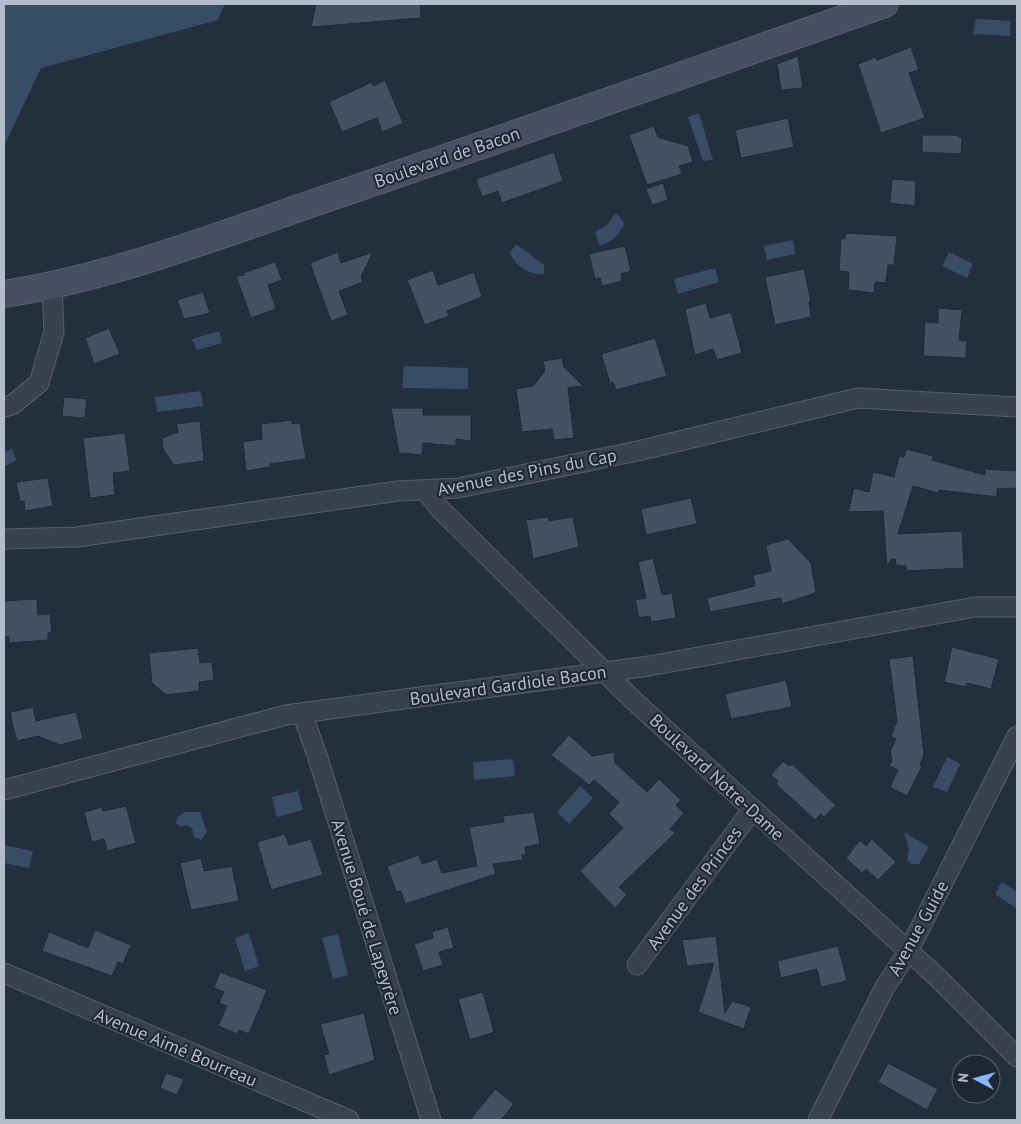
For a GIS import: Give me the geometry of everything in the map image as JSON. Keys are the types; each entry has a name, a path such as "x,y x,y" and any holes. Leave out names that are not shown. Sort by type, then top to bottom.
{"street":[{"name":"Boulevard de Bacon","path":"4,294 52,287 233,230 626,97 885,4"},
{"path":"4,408 12,405 39,383 54,332 52,287"},
{"name":"Avenue des Pins du Cap","path":"4,539 77,537 398,491 458,488 642,450 858,398 1017,408"},
{"name":"Boulevard Notre-Dame","path":"425,490 440,509 602,671 937,977 1017,1057"},
{"name":"Boulevard Gardiole Bacon","path":"4,790 286,715 650,666 975,607 1017,607"},
{"name":"Avenue Boué de Lapeyrère","path":"302,713 317,755 431,1120"},
{"name":"Avenue Guide","path":"818,1120 885,987 908,952 1017,736"},
{"name":"Avenue des Princes","path":"637,965 752,810"},
{"name":"Avenue Aimé Bourreau","path":"4,973 349,1120"}],"water":[{"path":"4,4 225,4 218,20 41,68 4,146"},
{"path":"976,19 1010,21 1010,36 973,34"},
{"path":"699,113 713,160 703,161 688,117"},
{"path":"616,213 625,224 614,239 600,246 595,232 607,225"},
{"path":"793,240 795,254 767,260 764,246"},
{"path":"516,244 544,265 544,274 533,273 519,266 510,253"},
{"path":"949,252 973,264 967,278 942,266"},
{"path":"715,268 719,282 678,294 674,279"},
{"path":"219,331 222,343 197,350 192,339"},
{"path":"404,366 468,368 468,389 402,388"},
{"path":"201,391 203,406 157,412 155,397"},
{"path":"12,448 16,460 4,467 4,453"},
{"path":"947,757 960,764 947,792 933,787"},
{"path":"513,759 515,776 474,780 473,762"},
{"path":"580,786 593,798 569,824 557,812"},
{"path":"298,791 303,810 277,817 272,797"},
{"path":"186,812 200,812 207,832 201,840 194,837 192,828 187,825 180,827 176,823 177,817"},
{"path":"904,832 929,847 919,864 911,864 907,860 909,849"},
{"path":"4,845 33,851 29,868 4,863"},
{"path":"1002,882 1017,892 1017,909 995,894"},
{"path":"249,933 259,966 245,971 235,938"},
{"path":"338,934 348,975 333,979 322,938"}],"building":[{"path":"316,4 420,4 421,18 311,27"},
{"path":"911,47 919,70 909,73 925,118 881,133 858,64 876,57 877,60"},
{"path":"798,56 803,88 781,90 777,64"},
{"path":"385,80 403,123 382,132 377,118 342,132 329,102 372,82 373,86"},
{"path":"788,118 794,147 741,158 735,130"},
{"path":"654,126 658,137 688,146 693,162 679,166 682,174 647,185 629,135"},
{"path":"922,135 955,135 962,138 961,154 922,152"},
{"path":"554,152 563,181 502,203 498,191 482,197 476,179"},
{"path":"892,179 916,181 915,206 890,203"},
{"path":"663,183 668,200 652,205 646,189"},
{"path":"846,233 897,236 894,265 888,265 886,283 875,282 874,293 848,290 849,272 839,271 841,238 845,239"},
{"path":"625,246 631,271 621,274 622,281 602,286 600,278 595,279 589,254"},
{"path":"338,252 341,263 373,252 361,277 363,282 339,291 348,315 331,321 310,263"},
{"path":"275,262 282,280 268,285 276,309 251,318 236,276 244,275 243,273"},
{"path":"804,269 811,302 809,302 811,317 775,325 765,277"},
{"path":"433,270 438,285 474,272 482,297 447,311 449,316 425,325 407,280"},
{"path":"203,292 210,313 184,319 177,300"},
{"path":"706,303 710,318 731,312 742,353 717,360 713,349 695,355 685,309"},
{"path":"938,308 962,310 959,340 967,341 966,358 923,356 925,322 938,323"},
{"path":"109,328 120,354 94,364 85,338"},
{"path":"655,338 667,376 616,390 613,382 610,383 601,354"},
{"path":"562,358 564,367 583,386 568,388 574,438 554,440 552,429 522,432 516,389 533,386 545,371 543,361"},
{"path":"64,397 87,399 85,418 62,416"},
{"path":"391,408 423,408 423,415 471,415 471,441 456,439 456,446 423,443 422,455 399,453"},
{"path":"292,420 292,424 300,423 306,459 270,464 271,467 246,471 243,442 262,439 261,424"},
{"path":"200,421 204,461 174,465 163,449 162,438 178,432 176,424"},
{"path":"125,433 130,471 113,473 115,495 90,498 83,438"},
{"path":"906,449 933,456 932,460 985,475 985,469 1017,471 1017,488 997,489 997,497 939,490 938,493 913,486 898,534 962,531 964,568 906,571 906,566 896,565 895,559 891,559 887,568 883,511 848,512 854,488 869,492 873,472 894,477 899,456 904,457"},
{"path":"48,478 53,506 25,511 24,501 20,502 16,482"},
{"path":"691,498 697,524 646,535 641,509"},
{"path":"548,517 549,521 573,517 579,547 533,559 526,520"},
{"path":"788,539 811,563 816,593 782,604 781,598 710,612 707,598 755,586 753,575 771,571 766,545"},
{"path":"653,558 662,595 672,593 676,618 651,622 650,616 639,618 635,600 646,598 638,562"},
{"path":"37,600 38,615 50,614 52,633 48,633 48,640 9,643 9,637 4,637 4,601"},
{"path":"952,647 999,659 991,689 967,683 965,687 944,682"},
{"path":"198,648 200,663 212,662 214,680 199,682 199,691 166,695 152,683 149,653"},
{"path":"913,656 924,755 920,765 922,766 907,796 890,787 898,770 889,766 892,760 890,752 896,739 891,736 897,721 889,659"},
{"path":"786,680 792,707 731,719 725,694"},
{"path":"33,707 36,721 76,712 83,739 60,745 38,736 17,741 11,726 13,726 10,712"},
{"path":"569,735 592,756 614,752 615,763 647,792 659,779 681,800 676,805 684,813 670,829 675,833 619,887 627,895 615,908 580,871 623,828 609,814 619,802 594,780 589,785 551,755"},
{"path":"783,761 789,766 792,764 836,805 824,817 821,814 815,820 776,784 778,781 771,775"},
{"path":"126,806 136,843 107,851 104,839 92,842 84,812 102,807 103,811"},
{"path":"534,812 540,844 525,847 526,855 522,855 523,860 493,864 496,874 405,904 401,891 396,892 387,866 419,855 422,864 437,859 442,873 477,866 469,827 504,822 503,816"},
{"path":"285,834 289,845 311,839 323,875 271,890 257,842"},
{"path":"872,839 896,862 878,880 866,869 862,873 846,858 860,840 866,846"},
{"path":"201,858 204,871 232,866 239,901 191,910 180,863"},
{"path":"448,927 454,948 439,952 443,965 423,971 414,944 433,938 432,932"},
{"path":"95,930 131,945 123,964 118,962 112,976 42,951 49,932 88,948"},
{"path":"716,936 725,1013 732,1001 751,1007 744,1029 698,1012 714,963 687,966 682,940"},
{"path":"838,946 847,981 821,987 817,969 781,978 777,961"},
{"path":"220,972 267,990 249,1034 239,1030 238,1034 218,1026 227,1006 219,1003 224,992 214,988"},
{"path":"483,992 494,1032 470,1040 458,999"},
{"path":"364,1013 375,1060 329,1075 324,1055 329,1054 320,1024"},
{"path":"888,1063 938,1089 927,1110 878,1082"},
{"path":"166,1073 184,1079 177,1095 160,1088"},
{"path":"495,1089 514,1104 501,1120 470,1120"}]}
